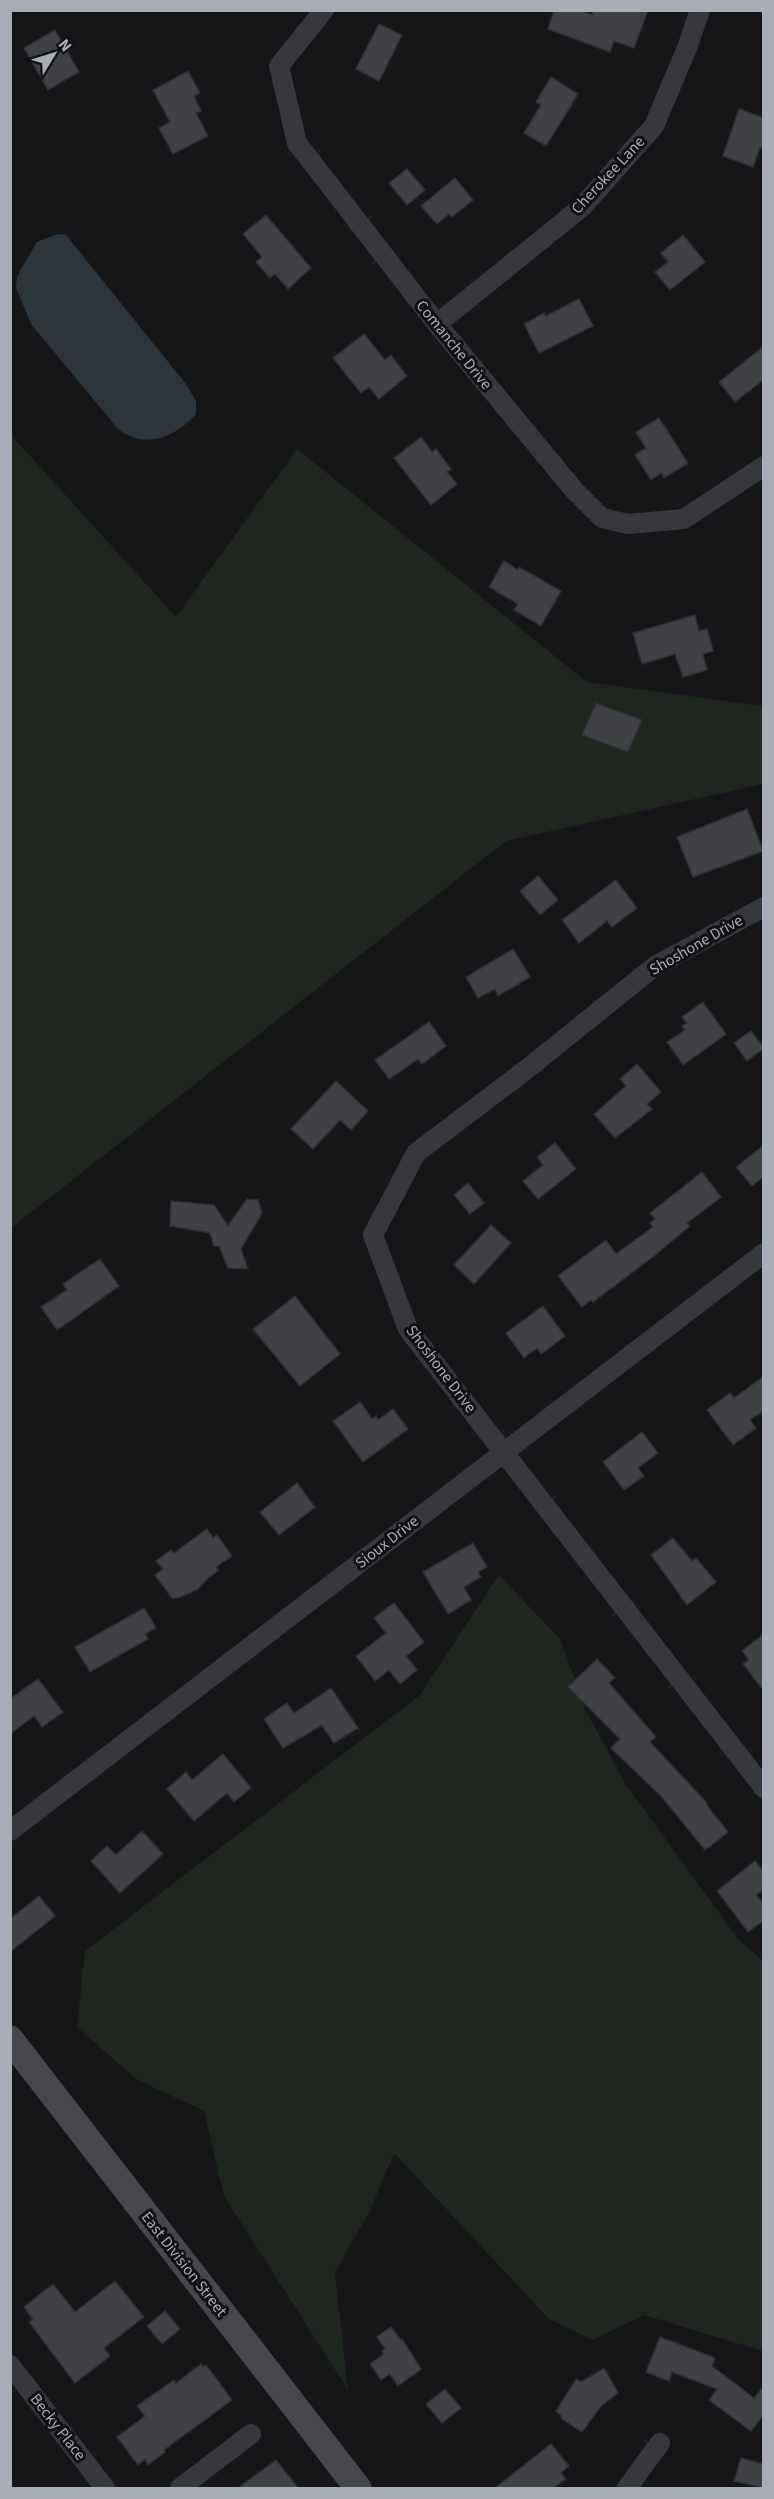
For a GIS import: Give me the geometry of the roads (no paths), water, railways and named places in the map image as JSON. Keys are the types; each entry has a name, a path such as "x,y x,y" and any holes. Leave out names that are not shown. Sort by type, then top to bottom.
{"street":[{"name":"Comanche Drive","path":"324,10 279,66 297,143 436,324 574,490 602,518 628,524 684,519 764,466"},
{"name":"Cherokee Lane","path":"436,324 582,207 654,126 687,48 700,10"},
{"name":"Shoshone Drive","path":"764,907 655,966 527,1069 416,1153 373,1235 408,1329 505,1451 764,1788"},
{"name":"Sioux Drive","path":"10,1831 764,1253"},
{"name":"East Division Street","path":"10,2039 358,2488"},
{"name":"Becky Place","path":"10,2365 105,2488"},
{"path":"180,2488 252,2434"},
{"path":"627,2488 660,2443"}]}
